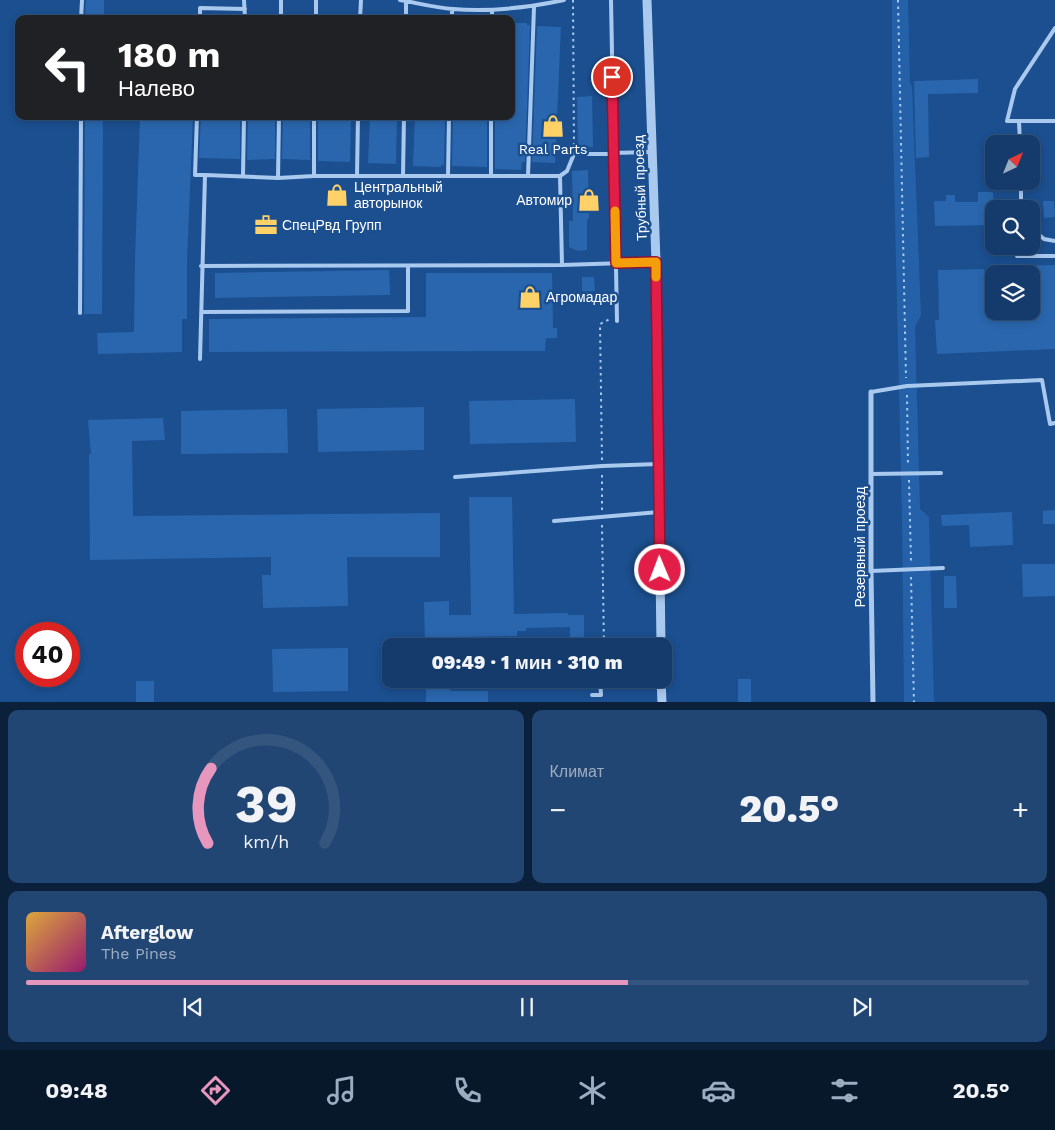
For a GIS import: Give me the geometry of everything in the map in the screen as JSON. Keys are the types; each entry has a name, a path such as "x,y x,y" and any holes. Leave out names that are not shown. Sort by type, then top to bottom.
{"street":[{"name":"Трубный проезд","path":"647,0 656,262 661,638"},
{"name":"Резервный проезд","path":"870,392 870,571 873,702"},
{"path":"661,688 662,702"}],"lane":[{"path":"81,15 82,0"},
{"path":"244,0 245,15"},
{"path":"281,0 281,15"},
{"path":"316,0 316,15"},
{"path":"360,15 361,0"},
{"path":"400,0 452,9 492,10 534,7 564,0"},
{"path":"611,0 617,319"},
{"path":"406,1 406,15"},
{"path":"528,176 534,7"},
{"path":"200,15 200,8 245,10"},
{"path":"452,9 452,15"},
{"path":"492,10 492,15"},
{"path":"1055,28 1015,89 1007,121 1055,121"},
{"path":"80,313 81,120"},
{"path":"197,120 195,175 278,178 314,176 560,176 567,171 574,154 653,152"},
{"path":"243,176 244,120"},
{"path":"278,178 279,120"},
{"path":"314,120 314,176"},
{"path":"357,176 358,120"},
{"path":"403,176 404,120"},
{"path":"448,176 449,120"},
{"path":"491,120 491,176"},
{"path":"1019,121 1020,135"},
{"path":"200,359 201,266 205,175"},
{"path":"560,176 562,265"},
{"path":"1040,236 1044,239 1055,241"},
{"path":"1017,256 1055,256"},
{"path":"201,266 562,265 656,262"},
{"path":"201,312 408,311 408,266"},
{"path":"870,392 907,386 1042,380 1050,424 1055,423"},
{"path":"455,476 658,464"},
{"path":"871,474 941,473"},
{"path":"554,521 659,512"},
{"path":"870,571 943,568"},
{"path":"592,695 601,695 601,688"}],"path":[{"path":"573,0 574,154"},
{"path":"898,0 914,702"},
{"path":"604,638 600,324 617,319"}],"shaded area":[{"path":"892,0 908,0 921,316 915,329 920,509 929,517 934,702 904,702 902,519 892,88"}],"building":[{"path":"86,0 104,0 104,15 85,15"},
{"path":"515,23 527,23 527,25 530,25 525,162 522,162 521,170 495,169 495,120 515,120"},
{"path":"537,26 561,27 555,163 532,162"},
{"path":"978,79 978,93 928,94 929,157 916,158 914,81"},
{"path":"592,96 593,147 578,147 577,97"},
{"path":"85,120 103,120 102,314 84,314"},
{"path":"140,120 193,120 187,261 187,319 182,319 182,352 98,354 97,333 134,332"},
{"path":"201,120 240,120 240,159 199,158"},
{"path":"248,120 275,120 275,159 247,160"},
{"path":"283,120 310,120 310,160 282,159"},
{"path":"318,120 351,120 350,162 318,161"},
{"path":"370,120 397,120 396,164 368,163"},
{"path":"415,120 445,120 444,165 441,165 441,167 413,166"},
{"path":"453,120 487,120 487,167 452,166"},
{"path":"588,170 589,219 587,219 587,250 578,251 569,247 569,221 573,221 572,171"},
{"path":"978,192 993,192 993,200 985,200 985,225 935,226 934,201 946,201 946,195 955,195 955,202 978,202"},
{"path":"1043,201 1054,201 1055,217 1044,218"},
{"path":"1040,265 1055,265 1055,349 937,354 935,320 939,320 938,270 984,269 985,320 1040,320"},
{"path":"389,270 390,295 215,298 215,273"},
{"path":"426,273 552,273 553,328 557,328 557,338 546,338 545,351 209,352 209,319 426,317"},
{"path":"582,277 594,277 595,291 582,291"},
{"path":"575,399 576,442 470,444 469,401"},
{"path":"424,407 424,450 318,452 317,409"},
{"path":"287,409 288,453 181,454 181,411"},
{"path":"163,418 165,440 132,441 133,516 440,513 440,557 347,557 348,606 263,608 262,575 271,575 271,557 90,560 89,454 91,454 88,420"},
{"path":"469,497 512,497 514,614 568,613 568,615 584,615 584,638 570,638 570,627 526,628 526,631 517,631 517,636 425,638 424,602 449,601 449,615 471,615"},
{"path":"1055,510 1055,524 1043,524 1043,511"},
{"path":"1012,512 1013,545 970,547 969,525 942,526 941,515"},
{"path":"1022,564 1055,564 1055,596 1023,597"},
{"path":"944,576 956,576 957,608 944,608"},
{"path":"348,648 348,691 273,692 272,649"},
{"path":"738,679 751,679 751,702 738,702"},
{"path":"136,681 154,681 154,702 136,702"},
{"path":"426,688 450,688 450,691 488,691 488,702 426,702"}],"slow traffic":[{"path":"615,211 616,263 656,262 656,277"}],"place":[{"name":"Real Parts","path":"553,126"},
{"name":"Центральный авторынок","path":"337,195"},
{"name":"Автомир","path":"589,200"},
{"name":"СпецРвд Групп","path":"266,225"},
{"name":"Агромадар","path":"530,297"}],"route":[{"path":"612,77 616,263 656,262 660,570"}]}
